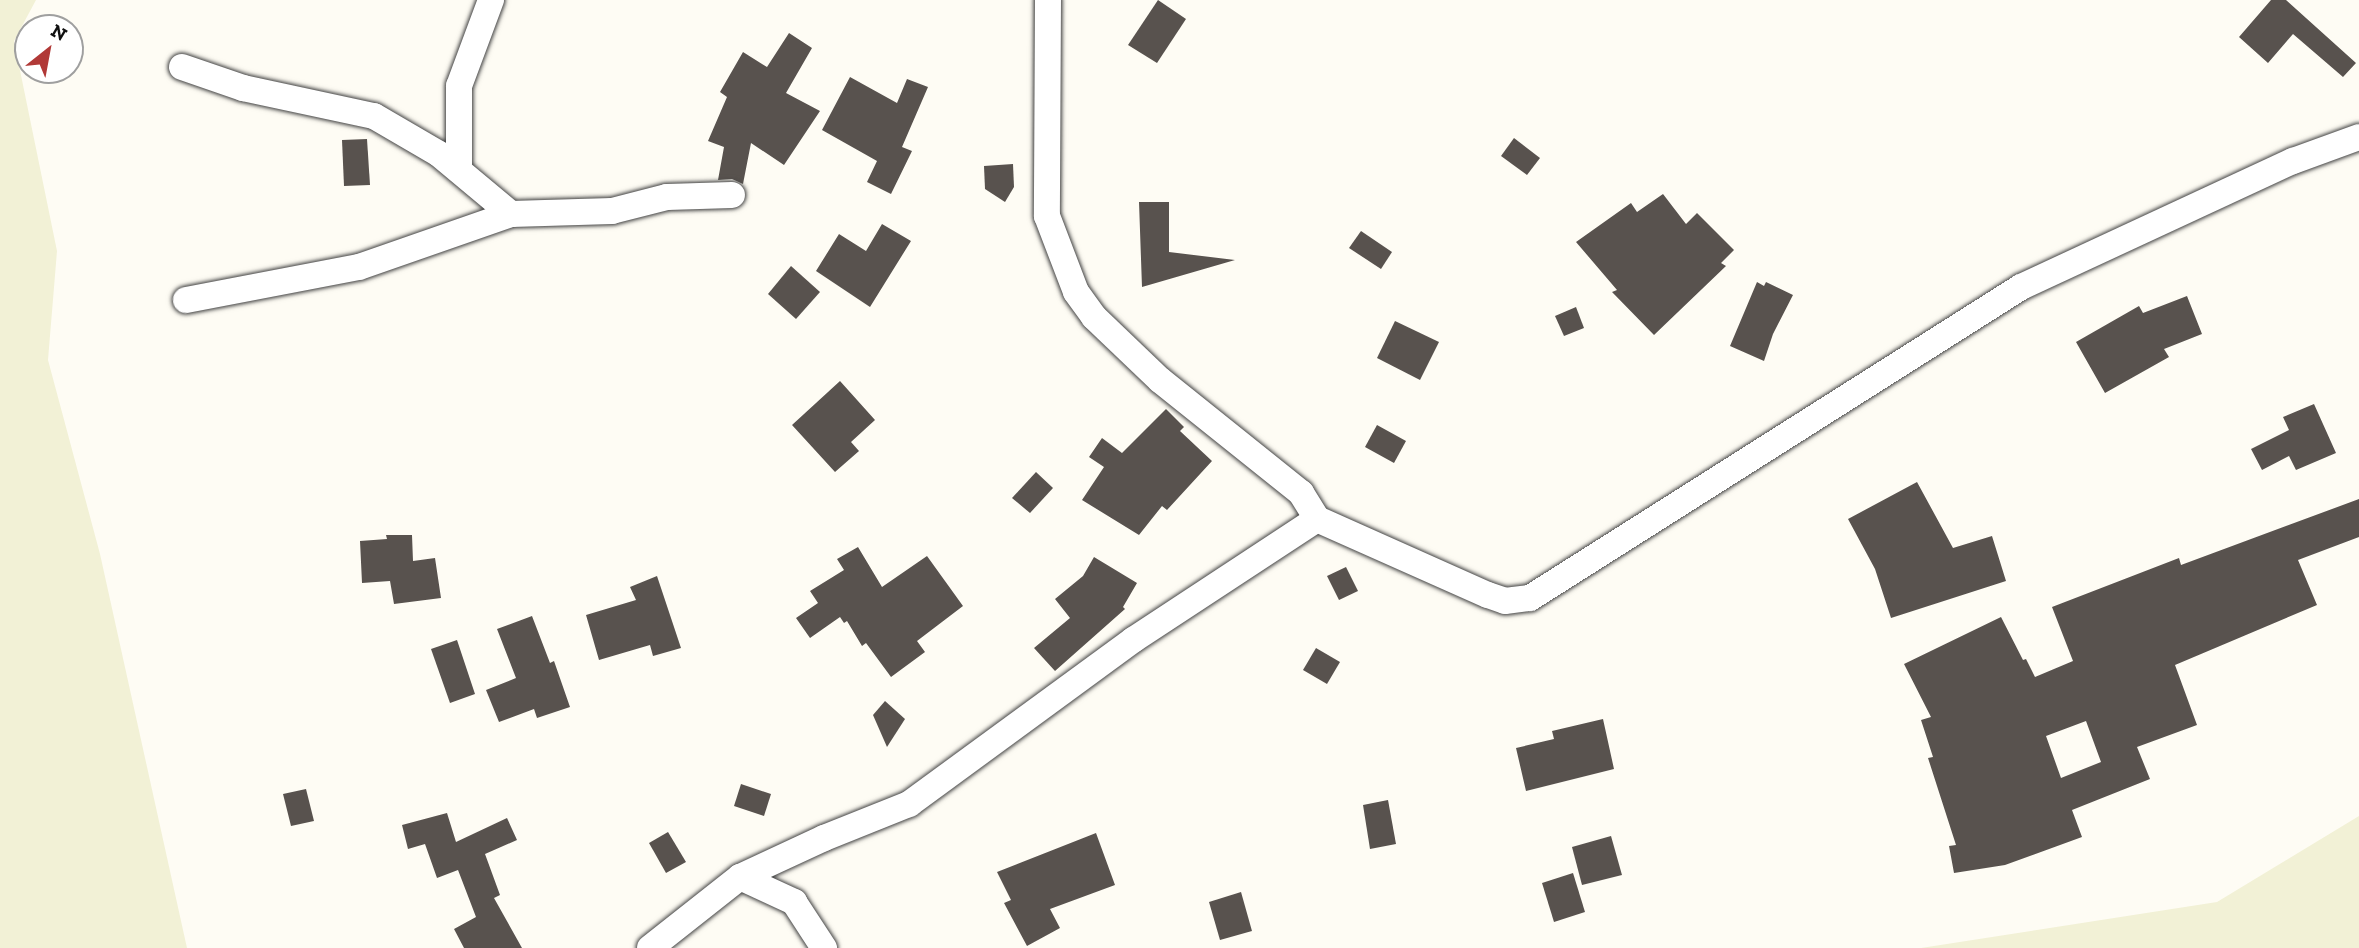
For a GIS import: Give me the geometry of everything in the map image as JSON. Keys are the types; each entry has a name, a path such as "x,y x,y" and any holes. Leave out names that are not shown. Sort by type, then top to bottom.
{"street":[{"path":"459,170 459,86 491,0"},
{"path":"1048,0 1047,216 1076,292 1094,317 1160,380 1294,487 1317,519 1488,596 1505,601 1531,598 2021,287 2293,162 2359,137"},
{"path":"182,67 243,89 374,116 439,154 511,214"},
{"path":"186,300 359,267 511,214 612,211 667,197 732,195"},
{"path":"650,948 740,877 824,838 909,804 1133,640 1317,519"},
{"path":"740,877 794,902 824,948"}],"green space":[{"path":"0,0 36,0 28,14 14,14 14,84 23,84 57,251 48,360 100,554 187,948 0,948"},
{"path":"2359,816 2359,948 1921,948 2217,902"}],"building":[{"path":"1158,0 1186,19 1157,63 1128,45"},
{"path":"2271,0 2286,0 2356,63 2343,77 2293,34 2268,63 2239,37"},
{"path":"789,33 812,48 786,93 820,111 784,165 751,143 743,184 732,179 718,180 724,147 708,141 727,97 720,92 743,52 767,67"},
{"path":"850,77 897,103 907,79 928,87 902,147 912,151 891,194 867,182 877,161 822,130"},
{"path":"1514,138 1540,158 1527,175 1501,156"},
{"path":"367,139 370,185 344,186 342,140"},
{"path":"1013,164 1014,187 1005,202 985,189 984,166"},
{"path":"1663,194 1686,224 1697,213 1734,250 1721,263 1726,266 1654,335 1612,292 1617,290 1576,242 1631,203 1637,212"},
{"path":"1139,202 1169,202 1169,252 1235,260 1142,287"},
{"path":"882,224 911,241 870,307 816,271 839,234 866,251"},
{"path":"1361,231 1392,252 1381,269 1349,248"},
{"path":"791,266 820,292 796,319 768,294"},
{"path":"1757,282 1764,286 1766,282 1793,295 1773,334 1764,361 1730,346"},
{"path":"2187,296 2202,334 2164,349 2169,357 2105,393 2076,342 2139,306 2143,313"},
{"path":"1576,307 1584,328 1564,336 1555,316"},
{"path":"1395,321 1439,342 1420,380 1377,358"},
{"path":"840,381 875,420 851,442 859,451 835,472 792,425"},
{"path":"2314,404 2336,453 2296,470 2289,456 2262,470 2251,449 2289,430 2283,417"},
{"path":"1166,409 1184,427 1180,431 1212,461 1167,510 1162,506 1139,535 1082,500 1104,467 1089,457 1102,438 1122,453"},
{"path":"1377,425 1406,441 1394,463 1365,447"},
{"path":"1036,472 1053,488 1030,513 1012,498"},
{"path":"1917,482 1953,548 1992,536 2006,581 1891,618 1875,569 1848,519"},
{"path":"2359,499 2359,537 2298,560 2317,605 2175,665 2197,725 2137,747 2150,779 2072,810 2082,837 2005,865 1954,873 1949,846 1956,845 1928,758 1933,757 1921,720 1931,717 1904,664 2001,617 2035,677 2073,661 2052,607 2179,558 2181,565","holes":["2086,721 2101,762 2061,778 2046,736"]},
{"path":"386,535 412,535 413,561 435,558 441,598 394,604 390,581 362,583 360,541 387,539"},
{"path":"858,547 882,587 927,556 963,606 917,641 925,652 891,677 866,643 862,646 847,621 844,623 840,617 810,638 796,618 818,603 810,591 844,570 837,559"},
{"path":"1094,557 1137,583 1123,607 1125,609 1055,671 1034,648 1070,618 1055,599 1083,576"},
{"path":"1346,567 1358,591 1339,600 1327,576"},
{"path":"657,576 681,648 653,656 650,645 599,660 586,615 636,600 630,587"},
{"path":"532,616 550,663 554,661 570,707 537,718 534,709 499,722 486,690 516,678 497,629"},
{"path":"457,640 475,694 450,703 431,649"},
{"path":"1316,648 1340,662 1327,684 1303,670"},
{"path":"885,701 905,719 887,747 873,715"},
{"path":"1603,719 1614,769 1526,791 1516,748 1554,739 1552,731"},
{"path":"741,784 771,794 764,816 734,806"},
{"path":"306,789 314,821 291,826 283,794"},
{"path":"1388,800 1396,844 1370,849 1363,805"},
{"path":"447,813 456,842 507,818 517,840 485,854 500,895 494,898 522,948 464,948 454,929 476,917 458,870 437,878 425,844 408,849 402,825"},
{"path":"668,832 686,862 666,873 649,843"},
{"path":"1096,833 1115,885 1050,909 1060,928 1027,946 1004,903 1011,900 997,872"},
{"path":"1611,836 1622,875 1582,885 1572,847"},
{"path":"1573,873 1585,912 1554,922 1542,883"},
{"path":"1241,892 1252,931 1220,940 1209,902"}]}
